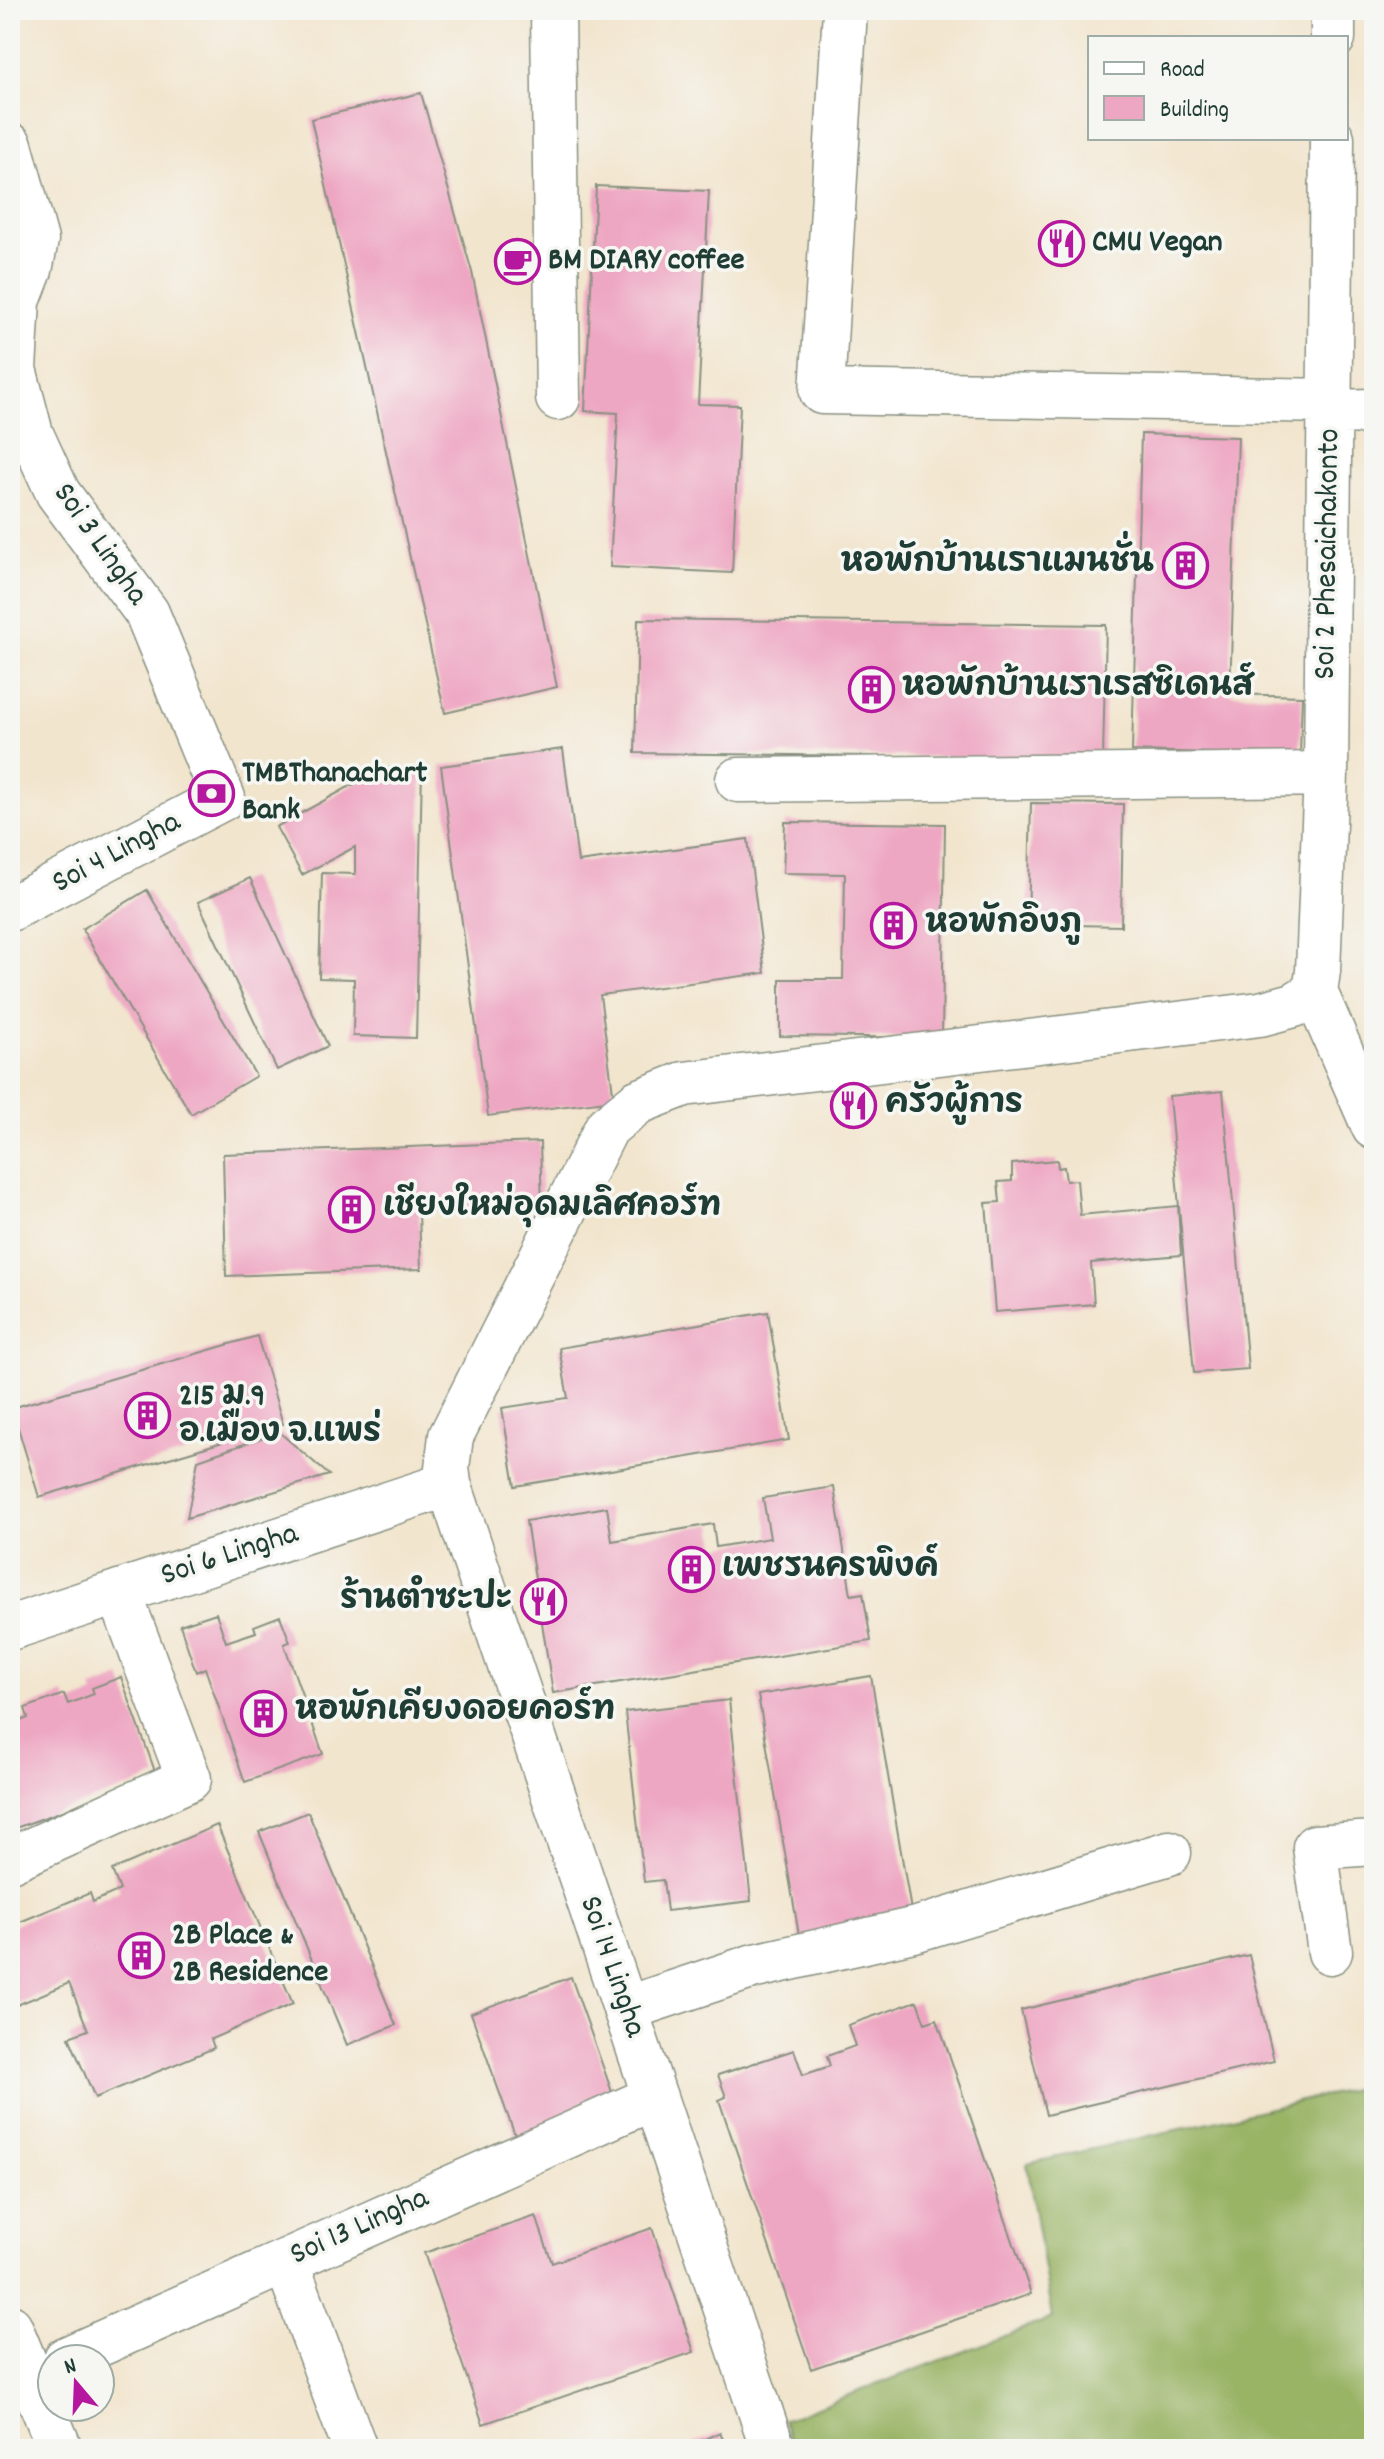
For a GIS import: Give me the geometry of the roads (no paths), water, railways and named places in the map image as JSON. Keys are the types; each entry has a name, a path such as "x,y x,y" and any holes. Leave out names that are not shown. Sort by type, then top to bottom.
{"street":[{"path":"553,10 558,398"},
{"path":"845,10 822,392 1331,406 1374,411"},
{"path":"1333,10 1333,36"},
{"name":"Soi 2 Phesaichakonto","path":"1316,981 1326,774 1332,140"},
{"name":"Soi 3 Lingha","path":"10,145 36,240 30,270 18,301 14,369 31,434 58,493 147,613 223,798"},
{"path":"738,780 1326,774"},
{"name":"Soi 4 Lingha","path":"10,909 223,798"},
{"path":"1316,981 1374,1127"},
{"name":"Soi 14 Lingha","path":"773,2449 449,1484 447,1468 451,1436 607,1127 638,1102 684,1084 1260,1014 1294,1005 1316,981"},
{"name":"Soi 6 Lingha","path":"10,1628 449,1484"},
{"path":"10,1860 189,1779 119,1592"},
{"path":"1330,1952 1315,1847 1374,1843"},
{"path":"625,2009 751,1967 917,1929 1169,1853"},
{"name":"Soi 13 Lingha","path":"102,2343 655,2097"},
{"path":"286,2261 355,2449"},
{"path":"10,2327 36,2366"},
{"path":"53,2423 60,2449"}],"place":[{"name":"CMU Vegan","path":"1061,244"},
{"name":"BM DIARY coffee","path":"517,262"},
{"name":"หอพักบ้านเราแมนชั่น","path":"1185,565"},
{"name":"หอพักบ้านเราเรสซิเดนส์","path":"871,689"},
{"name":"TMBThanachart Bank","path":"211,793"},
{"name":"หอพักอิงภู","path":"894,926"},
{"name":"ครัวผู้การ","path":"854,1106"},
{"name":"เชียงใหม่อุดมเลิศคอร์ท","path":"352,1209"},
{"name":"215 ม.9 อ.เมือง จ.แพร่","path":"148,1416"},
{"name":"เพชรนครพิงค์","path":"691,1570"},
{"name":"ร้านตำซะปะ","path":"543,1602"},
{"name":"หอพักเคียงดอยคอร์ท","path":"264,1713"},
{"name":"2B Place & 2B Residence","path":"141,1955"}]}
